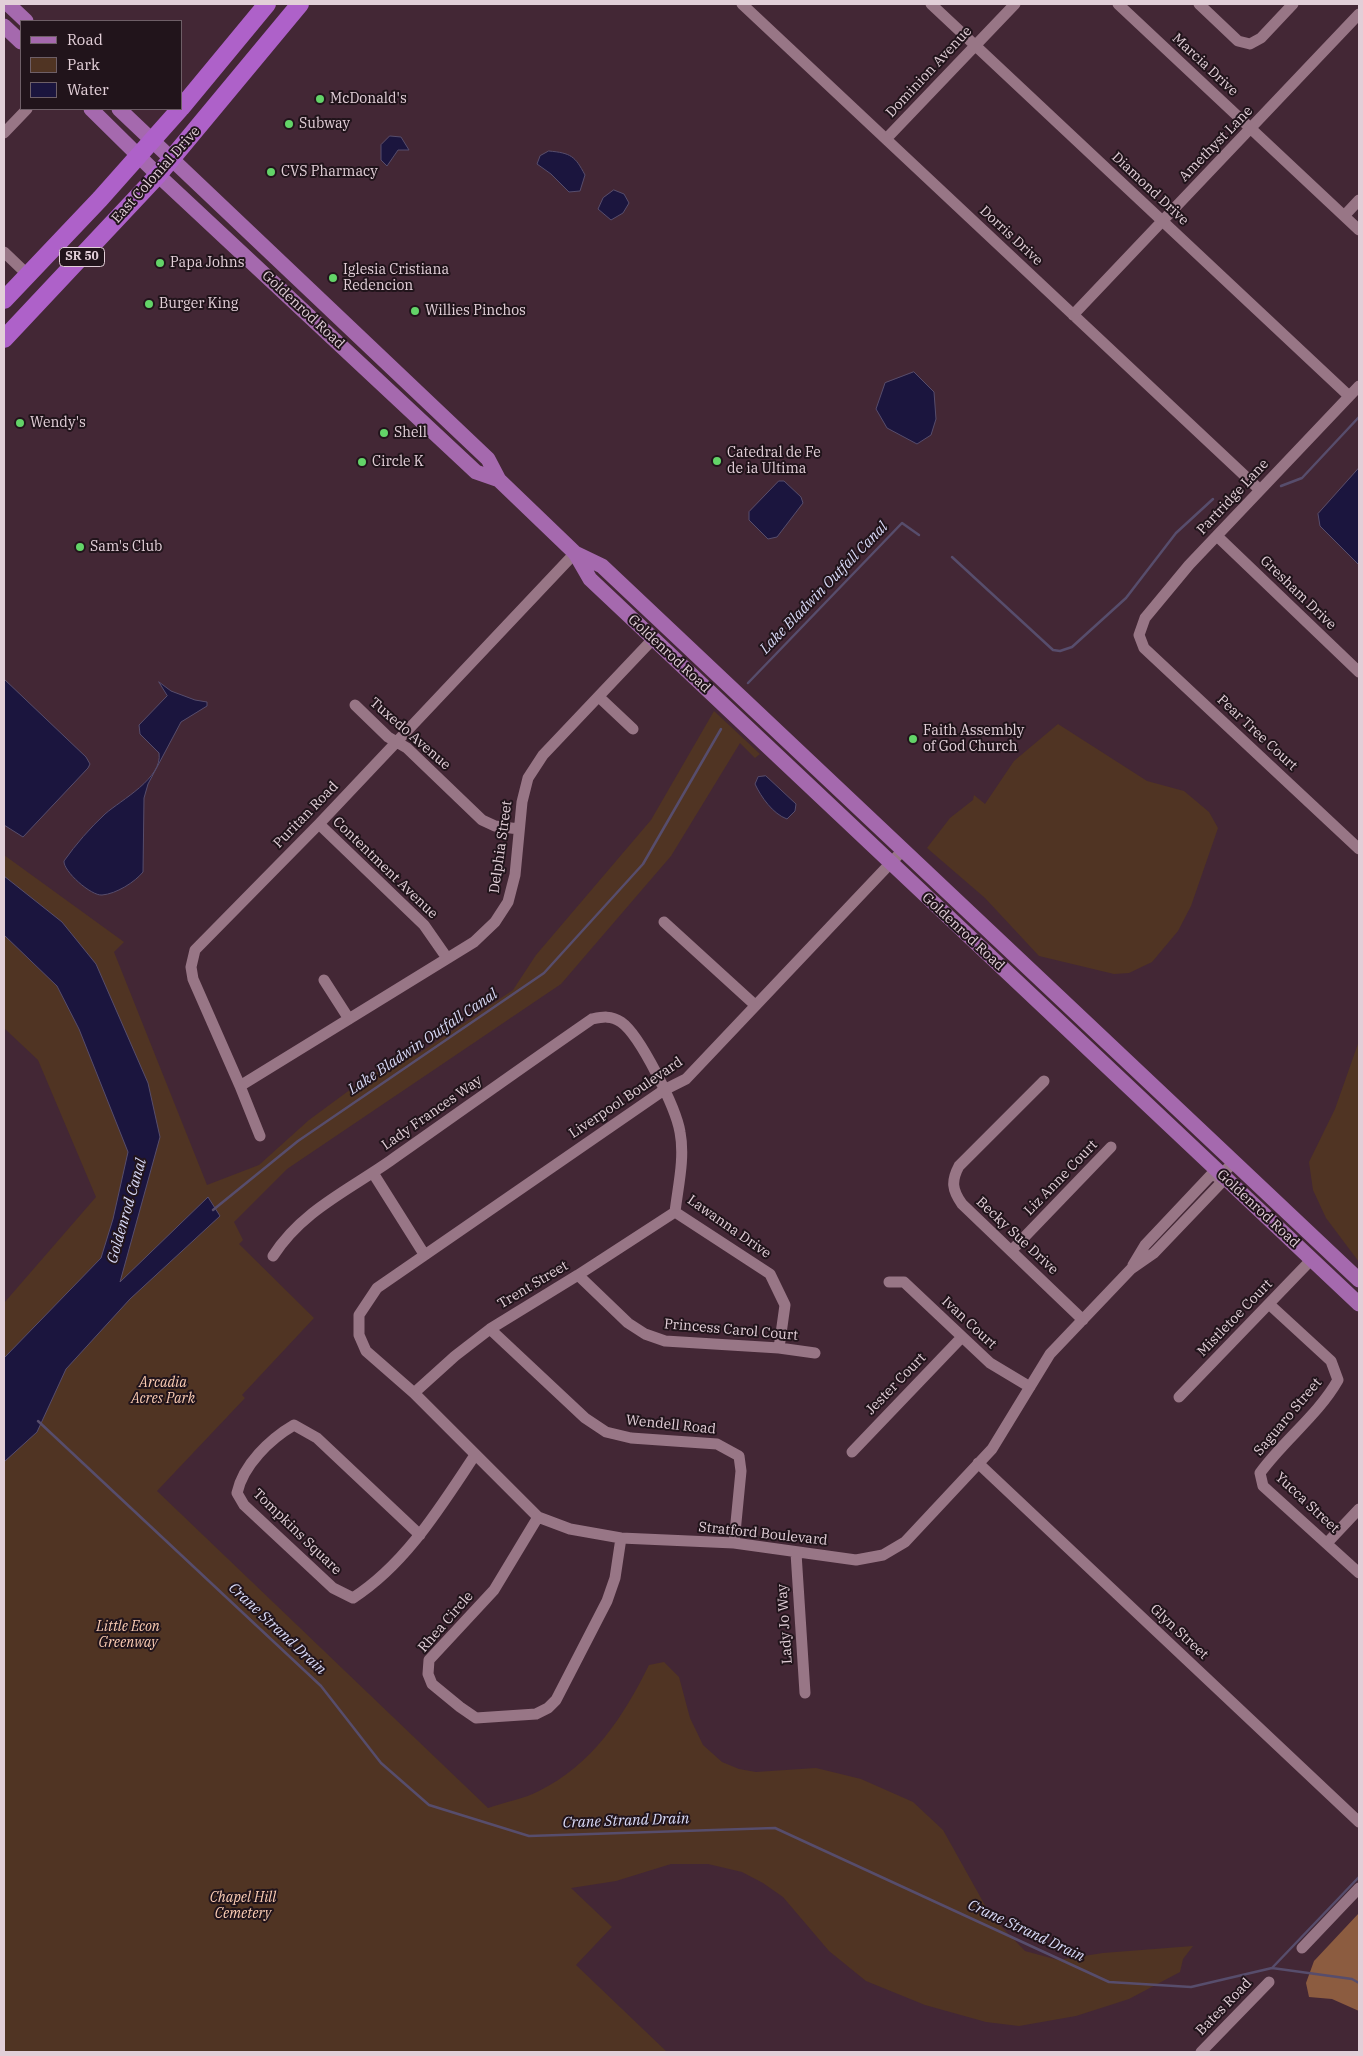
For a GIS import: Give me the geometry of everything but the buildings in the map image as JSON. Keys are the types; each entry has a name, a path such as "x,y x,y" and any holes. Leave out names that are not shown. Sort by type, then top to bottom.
{"highway":[{"name":"East Colonial Drive","path":"182,107 267,4"},
{"name":"East Colonial Drive","path":"4,339 158,175 300,4"},
{"name":"East Colonial Drive","path":"4,300 140,157 179,110"}],"main road":[{"path":"8,4 25,20"},
{"path":"4,26 20,41"},
{"name":"Goldenrod Road","path":"92,110 158,175 476,472 499,480"},
{"name":"Goldenrod Road","path":"120,110 488,459 499,480 575,553 590,579 1220,1176 1359,1304"},
{"name":"Goldenrod Road","path":"575,553 602,566 1359,1280"},
{"path":"743,724 773,740 786,740"},
{"path":"1312,1259 1330,1264 1359,1291"}],"street":[{"name":"Dorris Drive","path":"742,4 1260,490"},
{"name":"Diamond Drive","path":"931,4 1349,396"},
{"name":"Dominion Avenue","path":"886,139 1015,4"},
{"name":"Marcia Drive","path":"1118,4 1359,230"},
{"path":"1199,4 1238,41 1250,44 1260,38 1293,4"},
{"name":"Amethyst Lane","path":"1073,315 1359,14"},
{"path":"4,133 26,110"},
{"path":"1344,216 1359,200"},
{"path":"4,252 28,275"},
{"path":"364,367 377,354"},
{"name":"Partridge Lane","path":"1138,635 1145,618 1216,536 1359,386"},
{"name":"Gresham Drive","path":"1216,536 1359,672"},
{"name":"Puritan Road","path":"260,1136 193,980 191,967 195,950 319,824 575,553"},
{"name":"Pear Tree Court","path":"1138,635 1144,648 1359,849"},
{"name":"Delphia Street","path":"240,1086 447,958 481,936 495,922 508,902 515,875 519,829 528,778 543,755 653,639"},
{"path":"599,697 633,729"},
{"name":"Tuxedo Avenue","path":"355,705 388,737 407,748 482,820 495,826 519,829"},
{"name":"Contentment Avenue","path":"319,824 424,925 447,958"},
{"name":"Liverpool Boulevard","path":"359,1314 377,1288 424,1254 664,1090 686,1079 903,850"},
{"path":"664,922 755,1005"},
{"path":"324,980 349,1019"},
{"name":"Lady Frances Way","path":"273,1256 281,1243 322,1204 373,1173 592,1019 608,1016 621,1022"},
{"name":"Lawanna Drive","path":"621,1022 636,1037 664,1090 680,1131 682,1151 675,1212 770,1274 786,1305 779,1348"},
{"name":"Becky Sue Drive","path":"1044,1081 959,1166 953,1176 953,1192 962,1204 1083,1320"},
{"name":"Liz Anne Court","path":"1011,1251 1111,1146"},
{"name":"Stratford Boulevard","path":"359,1314 359,1335 366,1351 414,1393 538,1517 570,1529 621,1538 734,1543 856,1560 883,1555 905,1542 1002,1435 1050,1354 1131,1269 1154,1253 1220,1184 1220,1176 1234,1162"},
{"path":"373,1173 424,1254"},
{"name":"Trent Street","path":"414,1393 454,1356 490,1329 675,1212"},
{"name":"Mistletoe Court","path":"1179,1397 1312,1259"},
{"name":"Princess Carol Court","path":"578,1275 628,1322 651,1337 664,1341 779,1348 816,1354"},
{"name":"Ivan Court","path":"889,1282 904,1282 990,1363 1030,1388"},
{"name":"Saguaro Street","path":"1260,1473 1274,1453 1330,1394 1338,1380 1331,1361 1269,1304"},
{"name":"Wendell Road","path":"490,1329 585,1418 606,1432 631,1438 717,1444 739,1456 742,1471 734,1543"},
{"name":"Jester Court","path":"852,1452 962,1338"},
{"name":"Tompkins Square","path":"420,1535 317,1438 294,1425 280,1433 260,1452 240,1481 237,1492 244,1505 333,1588 353,1598 371,1587 420,1535 475,1455"},
{"name":"Glyn Street","path":"978,1463 1359,1822"},
{"name":"Yucca Street","path":"1260,1473 1263,1486 1359,1573"},
{"path":"1327,1543 1359,1509"},
{"name":"Rhea Circle","path":"538,1517 494,1590 429,1660 428,1674 432,1684 460,1708 476,1718 536,1714 548,1708 556,1700 607,1601 616,1578 621,1538"},
{"name":"Lady Jo Way","path":"796,1553 805,1692"},
{"path":"1302,1948 1359,1888"},
{"name":"Bates Road","path":"1201,2052 1269,1982"}],"green space":[{"path":"714,711 760,754 755,758 740,743 671,856 561,984 287,1169 234,1222 243,1240 239,1244 314,1318 242,1395 245,1398 157,1491 488,1808 533,1794 575,1768 591,1753 617,1720 629,1703 649,1665 664,1662 679,1677 690,1718 703,1745 722,1762 739,1769 756,1772 816,1768 861,1779 913,1802 943,1830 991,1916 1025,1951 1058,1960 1103,1953 1193,1946 1183,1959 1180,1972 1129,1999 1076,2016 1019,2026 986,2022 925,2005 866,1981 829,1951 783,1897 763,1883 742,1872 708,1864 671,1864 616,1881 571,1888 612,1927 576,1965 667,2052 4,2052 4,1303 96,1197 38,1060 4,1028 4,855 124,942 114,952 207,1185 259,1165 309,1120 370,1075 418,1054 513,990 536,955 651,820"},
{"path":"1058,724 1147,781 1184,791 1209,812 1218,828 1191,906 1178,931 1152,962 1129,973 1114,974 1039,956 985,898 927,848 950,818 973,800 974,795 985,804 1014,761"},
{"path":"1359,1041 1359,1262 1326,1218 1313,1190 1309,1162 1335,1109"}],"shaded area":[{"path":"1359,1913 1359,2011 1332,1999 1309,1997 1306,1983 1314,1961"}],"water":[{"path":"390,136 401,137 409,150 398,150 387,166 381,160 381,145"},
{"path":"549,151 567,154 575,160 585,175 580,191 569,192 551,174 537,164 540,156"},
{"path":"614,190 624,194 629,203 623,213 611,220 598,209 603,198"},
{"path":"914,372 934,392 936,419 931,435 917,444 887,428 876,409 885,383"},
{"path":"1359,468 1359,565 1320,526 1318,514"},
{"path":"779,481 784,481 801,497 803,503 777,537 768,539 749,520 749,512"},
{"path":"4,679 86,757 90,764 23,837 4,825"},
{"path":"159,682 171,691 195,700 207,702 207,706 181,722 148,784 144,798 143,872 119,890 102,895 97,894 91,892 78,882 68,871 64,861 99,819 140,788 154,771 159,753 140,734 139,725 167,696"},
{"path":"766,776 796,804 795,811 787,819 782,817 768,804 755,784 758,777"},
{"name":"Goldenrod Canal","path":"4,876 62,922 96,964 148,1083 160,1137 120,1282 208,1197 220,1216 130,1299 66,1369 37,1432 4,1462 4,1358 101,1258 113,1219 128,1152 79,1029 57,986 4,935"}],"waterway":[{"name":"Lake Bladwin Outfall Canal","path":"1281,486 1302,478 1359,417"},
{"name":"Lake Bladwin Outfall Canal","path":"952,557 1053,650 1060,651 1072,647 1126,598 1176,533 1213,499"},
{"name":"Lake Bladwin Outfall Canal","path":"748,683 902,523 919,535"},
{"name":"Lake Bladwin Outfall Canal","path":"213,1210 298,1141 544,973 643,864 721,729"},
{"name":"Crane Strand Drain","path":"38,1421 321,1686 381,1763 429,1805 529,1836 775,1828 1109,1982 1191,1987 1272,1968 1352,1979 1359,1983"},
{"path":"1272,1968 1359,1877"}],"place":[{"name":"McDonald's","path":"320,99"},
{"name":"Subway","path":"289,124"},
{"name":"CVS Pharmacy","path":"271,172"},
{"name":"Papa Johns","path":"160,263"},
{"name":"Iglesia Cristiana Redencion","path":"333,278"},
{"name":"Burger King","path":"149,304"},
{"name":"Willies Pinchos","path":"415,311"},
{"name":"Wendy's","path":"20,423"},
{"name":"Shell","path":"384,433"},
{"name":"Catedral de Fe de ia Ultima","path":"717,461"},
{"name":"Circle K","path":"362,462"},
{"name":"Sam's Club","path":"80,547"},
{"name":"Faith Assembly of God Church","path":"913,739"}],"park label":[{"name":"Arcadia Acres Park","path":"163,1392"},
{"name":"Little Econ Greenway","path":"128,1635"},
{"name":"Chapel Hill Cemetery","path":"243,1906"}]}
